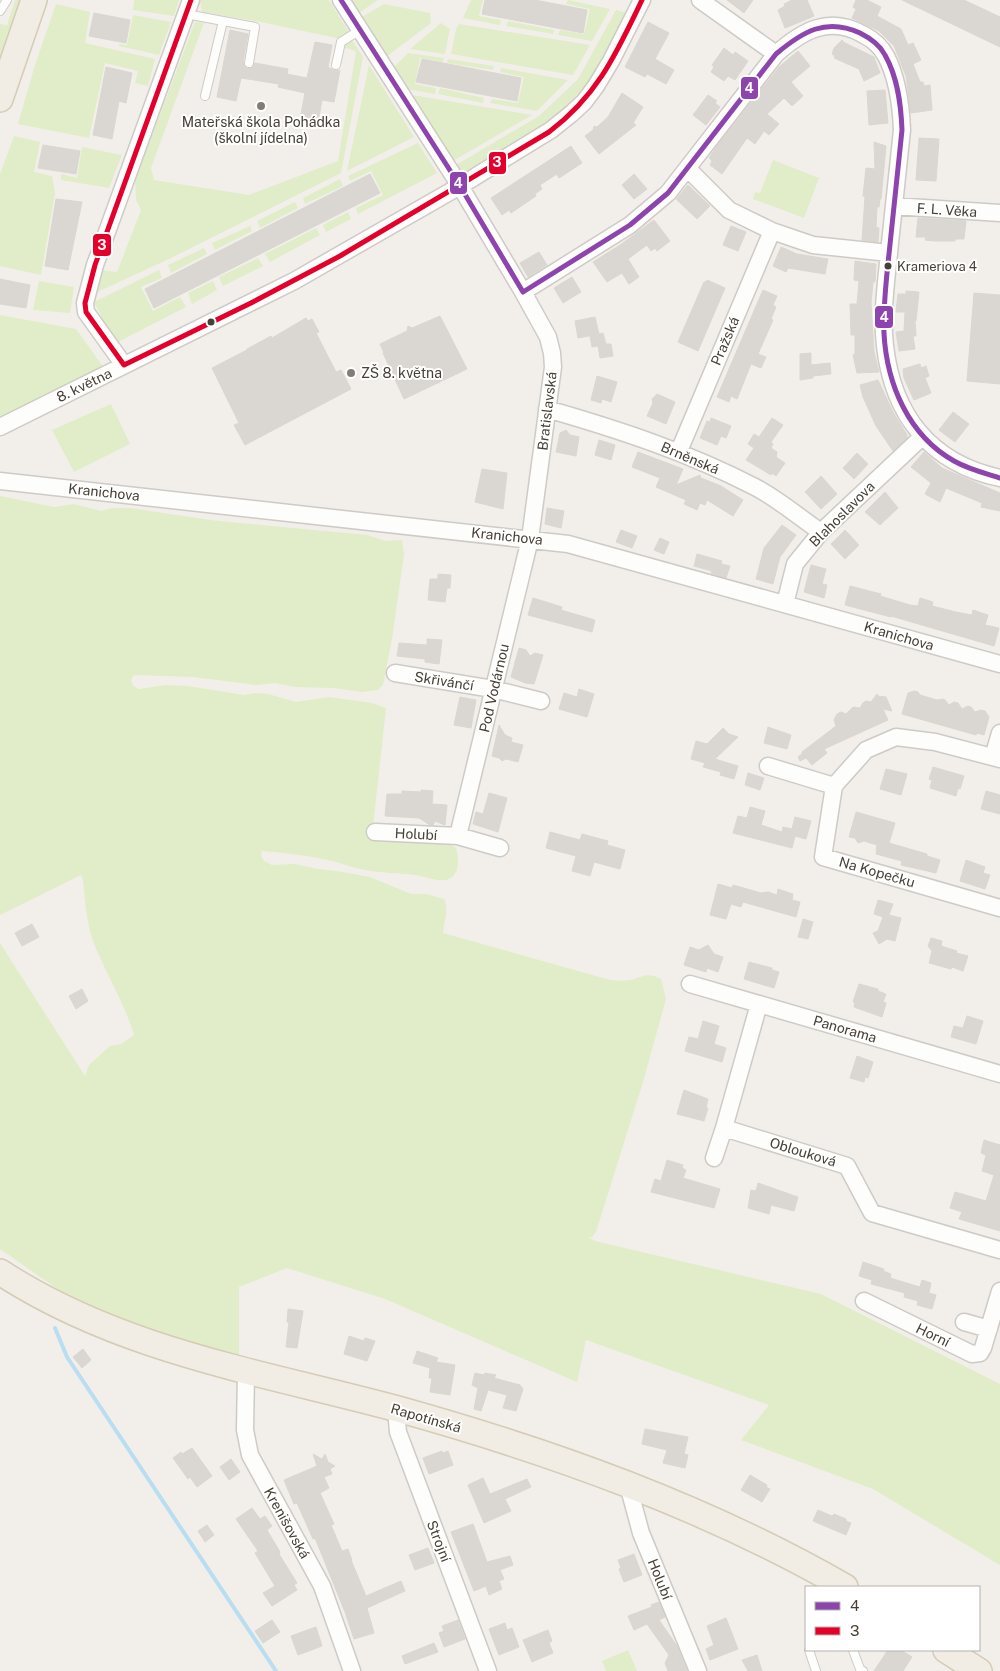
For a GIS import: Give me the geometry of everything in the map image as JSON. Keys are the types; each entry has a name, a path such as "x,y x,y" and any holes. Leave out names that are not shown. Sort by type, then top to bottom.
{"main road":[{"path":"0,98 34,0"},
{"name":"Rapotínská","path":"0,1272 79,1316 132,1337 246,1372 396,1409 506,1441 628,1484 757,1541 843,1586"},
{"path":"948,1651 979,1671"}],"street":[{"name":"Bratislavská","path":"341,0 460,186 548,338 553,367 530,539"},
{"name":"8. května","path":"0,427 294,281 460,186 551,130 584,102 611,62 642,0"},
{"path":"700,0 776,54"},
{"path":"124,365 86,312 85,303 95,264 189,7"},
{"path":"523,292 630,225 668,193 776,54 792,40 816,28 826,26 848,27 872,40 886,55 893,72 902,111 902,130 885,299 885,344 891,378 904,412 922,437 965,467 1000,478"},
{"path":"688,169 729,210 772,231 813,245 890,253"},
{"name":"F. L. Věka","path":"894,206 1000,214"},
{"name":"Pražská","path":"679,451 772,231"},
{"name":"Brněnská","path":"547,409 619,430 679,451 756,488 821,532"},
{"name":"Blahoslavova","path":"785,604 795,564 821,532 922,437"},
{"name":"Kranichova","path":"0,481 568,544 1000,664"},
{"name":"Pod Vodárnou","path":"458,836 530,539"},
{"name":"Skřivánčí","path":"395,673 494,689 541,701"},
{"path":"768,766 834,786 866,750 896,737 935,742 997,758 1000,733"},
{"name":"Na Kopečku","path":"834,786 823,857 1000,908"},
{"name":"Holubí","path":"375,832 458,836 500,848"},
{"name":"Panorama","path":"690,984 1000,1074"},
{"path":"714,1158 759,1004"},
{"name":"Oblouková","path":"724,1128 847,1166 872,1213 1000,1250"},
{"name":"Horní","path":"864,1300 972,1354 980,1353 983,1348 1000,1291"},
{"name":"Horní","path":"964,1322 989,1329"},
{"name":"Krenišovská","path":"246,1372 245,1430 250,1455 322,1586 352,1671"},
{"name":"Strojní","path":"396,1409 398,1432 488,1671"},
{"name":"Holubí","path":"628,1484 641,1533 698,1671"}],"lane":[{"path":"0,10 7,0"},
{"path":"189,7 223,21 255,27 249,63"},
{"path":"205,96 223,21"},
{"path":"336,66 341,42 360,30"},
{"path":"810,1651 814,1667 821,1671"},
{"path":"853,1651 860,1669 863,1671"}],"green space":[{"path":"15,0 20,0 0,56 0,24 7,25"},
{"path":"134,0 179,0 174,16 133,10"},
{"path":"200,0 329,0 350,34 341,39 202,12"},
{"path":"352,0 378,0 359,13"},
{"path":"471,0 483,0 479,16 501,20 500,25 463,18"},
{"path":"568,0 610,9 592,41 558,35 560,30 584,34 590,9 566,4"},
{"path":"56,4 90,12 85,43 155,59 148,86 135,83 138,71 105,63 89,138 18,124 35,65"},
{"path":"384,4 430,13 431,23 386,57 362,17"},
{"path":"616,10 628,13 597,72 560,114 526,137 462,174 456,165 539,116 578,79"},
{"path":"133,15 171,22 159,55 119,46 119,44 127,45"},
{"path":"508,21 554,30 553,34 506,26"},
{"path":"195,22 204,23 151,168 154,180 249,195 338,161 356,51 342,47 352,40 363,57 341,173 169,259 93,294 101,270 117,272 141,210 136,200 135,180"},
{"path":"441,23 450,29 445,54 410,49"},
{"path":"459,24 590,45 573,75 451,54 456,29"},
{"path":"408,53 444,58 443,62 420,58 415,84 436,88 435,94 407,89 393,68"},
{"path":"448,59 494,66 493,70 447,63"},
{"path":"369,65 414,137 347,171"},
{"path":"501,68 568,80 537,111 490,103 492,99 518,103 524,77 500,72"},
{"path":"440,88 484,98 483,103 438,94"},
{"path":"412,95 532,115 453,161"},
{"path":"14,136 40,142 34,172 52,176 55,193 41,275 0,266 0,174"},
{"path":"418,143 437,173 358,214 356,208 383,195 371,171 350,181 348,176"},
{"path":"82,147 122,155 109,188 61,180 61,174 77,178"},
{"path":"773,160 819,178 804,218 753,199 755,192 760,193"},
{"path":"340,179 343,186 305,204 303,198"},
{"path":"295,202 298,208 260,228 257,221"},
{"path":"348,212 351,219 326,232 323,225"},
{"path":"250,226 252,231 215,250 212,243"},
{"path":"316,228 320,235 270,262 265,254"},
{"path":"204,248 207,254 171,273 168,265"},
{"path":"258,258 263,266 223,286 219,277"},
{"path":"159,270 162,278 141,287 153,311 180,297 186,307 118,342 112,338 94,302"},
{"path":"39,281 74,287 70,313 33,310"},
{"path":"213,281 217,290 192,304 188,293"},
{"path":"0,315 76,329 104,368 0,420"},
{"path":"111,404 130,444 74,472 52,430"},
{"path":"0,496 54,507 74,504 101,511 112,508 130,508 210,520 367,535 386,541 402,540 404,554 392,639 383,685 378,690 362,692 333,688 295,687 275,683 256,685 193,677 134,675 131,680 133,686 139,689 165,685 188,686 244,695 255,693 268,694 296,702 329,697 372,703 386,708 373,827 375,838 451,845 456,848 458,856 457,869 453,877 441,880 415,875 371,871 311,857 262,851 261,856 264,861 272,865 295,864 370,877 411,894 426,894 444,899 446,911 443,933 610,980 631,980 649,975 661,979 666,999 643,1082 596,1232 592,1237 588,1237 595,1241 821,1294 1000,1384 1000,1565 873,1489 741,1440 769,1405 586,1340 577,1382 385,1299 287,1268 239,1287 239,1358 96,1316 0,1249 0,943 85,1076 89,1065 110,1046 121,1044 134,1035 125,1010 92,938 81,875 0,915"},
{"path":"628,1650 637,1671 606,1671 602,1661"}],"building":[{"path":"485,0 535,0 587,10 583,33 482,14"},
{"path":"727,0 753,0 744,13"},
{"path":"792,0 807,0 814,16 785,28 778,10"},
{"path":"856,0 867,0 881,7 877,16 901,29 908,45 913,43 921,60 913,64 920,82 923,82 924,86 930,85 932,110 911,113 906,76 894,46 879,31 852,18 856,9 853,7"},
{"path":"902,0 964,0 1000,17 1000,47"},
{"path":"94,13 130,20 126,43 89,36"},
{"path":"648,22 669,33 655,59 674,70 666,84 647,74 645,77 625,67"},
{"path":"230,30 248,34 243,62 246,68 251,68 255,63 288,69 287,74 307,78 315,42 332,45 328,67 335,71 340,70 334,102 322,100 318,122 300,119 305,93 278,87 279,84 241,78 236,101 217,97"},
{"path":"842,40 874,57 880,73 864,81 859,69 834,58 835,56 832,54 834,48"},
{"path":"724,48 733,55 735,52 748,61 735,80 728,76 724,81 711,72 714,67 712,65"},
{"path":"798,51 810,66 791,82 803,96 792,106 784,98 767,114 779,124 769,135 764,131 755,144 747,138 722,174 710,165 712,161 709,158 779,67"},
{"path":"422,59 521,78 517,101 416,82"},
{"path":"106,67 132,73 126,103 119,101 112,139 93,135"},
{"path":"885,90 888,123 869,125 867,91"},
{"path":"622,93 643,107 633,123 636,125 599,154 585,136 593,130 594,126 597,127 608,117"},
{"path":"708,95 717,101 715,103 720,107 706,125 693,115"},
{"path":"919,138 939,139 936,181 916,180"},
{"path":"874,142 886,146 881,199 879,207 877,207 876,227 879,228 878,242 862,240 866,168 875,169"},
{"path":"43,145 80,151 76,174 38,168"},
{"path":"571,146 582,163 559,178 557,174 540,185 542,189 535,194 536,196 511,213 509,210 502,215 491,198"},
{"path":"370,174 380,193 154,308 145,289"},
{"path":"634,174 647,189 634,199 622,185"},
{"path":"688,185 710,206 697,219 676,199"},
{"path":"56,199 82,202 68,270 45,266"},
{"path":"918,218 966,221 964,239 934,241 925,240 926,237 916,237"},
{"path":"654,220 670,241 657,251 655,248 651,251 647,245 628,259 639,277 629,284 622,273 607,282 593,262"},
{"path":"731,226 746,232 738,251 723,245"},
{"path":"781,247 797,254 828,259 825,274 788,268 786,272 773,266"},
{"path":"539,252 547,265 528,277 520,263"},
{"path":"855,261 876,264 871,303 874,352 879,372 857,373 853,355 855,354 855,335 851,335 850,304 857,304 859,281 854,280"},
{"path":"572,277 581,292 563,303 554,288"},
{"path":"0,279 30,285 26,308 0,304"},
{"path":"707,280 725,288 698,351 678,342 704,282"},
{"path":"763,290 777,296 773,305 776,307 771,319 773,320 758,354 766,357 761,368 751,364 737,399 731,396 729,402 717,397"},
{"path":"906,291 919,292 915,320 916,336 913,336 915,349 899,351 896,332 904,331 905,312 896,312 898,294 906,294"},
{"path":"974,293 1000,295 1000,384 967,381"},
{"path":"440,316 467,369 404,399 380,344 407,331 408,326 412,328"},
{"path":"595,317 599,334 603,333 606,344 611,344 613,356 600,358 598,346 592,347 590,336 594,335 578,338 575,321"},
{"path":"306,318 308,321 312,319 319,332 316,333 336,372 341,370 351,389 245,445 234,425 239,423 212,368 271,336 272,338"},
{"path":"811,353 811,365 830,363 831,374 800,380 800,354"},
{"path":"920,364 921,368 926,366 929,376 925,378 931,393 914,400 904,378 903,369"},
{"path":"597,376 617,382 611,402 602,399 601,403 591,400"},
{"path":"878,380 893,412 907,435 907,438 893,451 876,426 863,397 860,385"},
{"path":"657,394 675,402 666,424 647,416 653,403 652,399"},
{"path":"953,412 969,424 955,442 939,430"},
{"path":"711,418 731,426 726,438 721,436 717,445 700,438 707,421 710,422"},
{"path":"772,418 783,425 771,442 773,444 771,448 777,452 776,457 785,463 776,476 746,460 754,448 748,444 754,434 759,437"},
{"path":"566,430 570,435 579,437 576,456 556,452 560,433"},
{"path":"599,440 615,445 611,460 595,455"},
{"path":"638,452 683,469 676,485 700,475 701,478 721,486 743,500 733,516 707,500 705,505 700,503 697,510 684,504 686,500 656,487 660,478 632,467"},
{"path":"924,452 942,468 1000,493 1000,511 981,507 982,503 946,488 940,502 925,494 931,483 911,467"},
{"path":"857,453 868,464 854,479 843,468"},
{"path":"482,469 507,473 503,509 475,502"},
{"path":"821,476 837,494 821,509 805,492"},
{"path":"885,492 898,508 880,525 865,512"},
{"path":"547,508 564,511 561,528 545,524"},
{"path":"782,525 796,535 780,557 773,584 756,579 764,548"},
{"path":"621,530 637,536 632,548 616,542"},
{"path":"845,530 859,545 845,559 831,544"},
{"path":"660,538 669,542 664,554 654,550"},
{"path":"697,554 722,561 721,564 730,566 726,578 711,573 712,571 694,566"},
{"path":"811,565 826,569 822,584 827,585 824,598 804,592"},
{"path":"438,574 451,575 450,588 447,588 445,602 428,600 430,579 438,579"},
{"path":"850,586 881,594 880,596 910,605 918,606 920,598 933,602 932,606 956,612 972,615 973,610 988,615 985,625 999,628 994,646 891,616 845,605"},
{"path":"533,598 562,607 561,610 595,620 592,632 528,615"},
{"path":"427,639 442,640 439,664 425,662 425,659 397,656 399,643 427,645"},
{"path":"519,648 526,650 530,656 535,653 543,655 534,684 525,683 511,677"},
{"path":"579,689 594,694 587,717 559,709 564,693 577,697"},
{"path":"914,691 920,695 937,700 944,699 949,705 954,702 958,703 962,709 968,706 975,712 985,711 989,717 984,735 977,733 976,735 902,714 908,693"},
{"path":"877,694 878,696 886,697 892,711 883,709 888,720 824,749 827,753 812,765 806,758 800,761 798,757 802,752 836,726 834,720 837,714 841,712 846,714 853,707 860,708 866,701 871,702"},
{"path":"460,697 476,700 471,728 454,725"},
{"path":"499,725 505,735 512,738 511,742 523,745 518,762 506,759 502,761 492,756"},
{"path":"768,727 791,735 787,749 764,743"},
{"path":"723,728 729,734 738,737 715,759 738,766 734,779 720,775 721,772 703,767 705,763 691,759 696,741 707,744"},
{"path":"933,767 964,776 956,796 930,788 932,780 929,779"},
{"path":"886,769 907,774 901,795 880,789"},
{"path":"748,773 764,778 760,790 745,785"},
{"path":"421,790 433,791 432,804 447,805 445,825 435,821 433,825 430,825 419,818 385,816 387,794 402,794 402,791 421,792"},
{"path":"986,791 1000,795 1000,814 981,809"},
{"path":"489,793 507,798 498,832 473,824 476,812 483,814"},
{"path":"750,807 765,811 761,825 782,832 783,827 792,829 795,817 811,821 806,839 795,836 792,848 733,833 738,816 747,818"},
{"path":"856,812 895,823 889,843 927,854 927,856 940,860 936,873 901,865 902,861 876,854 877,845 864,841 858,843 855,838 849,837"},
{"path":"550,832 580,840 582,834 608,841 607,845 625,850 620,869 594,862 590,876 572,871 576,856 546,848"},
{"path":"966,860 985,867 983,873 990,875 985,889 960,881"},
{"path":"718,884 732,888 733,885 761,893 768,892 777,895 778,889 793,894 792,900 800,902 796,917 743,902 741,907 731,904 726,919 710,915"},
{"path":"878,900 893,904 889,915 901,918 895,941 887,939 879,944 873,933 878,931 883,917 874,914"},
{"path":"803,919 813,922 808,939 798,937"},
{"path":"32,924 39,937 22,946 15,933"},
{"path":"931,938 942,941 941,946 968,956 963,971 929,963 932,951 928,946"},
{"path":"708,945 714,954 723,957 718,972 707,968 706,972 684,965 690,947 699,950"},
{"path":"749,962 772,968 772,970 779,972 774,988 744,979"},
{"path":"859,984 878,989 878,991 886,994 883,1002 886,1003 882,1017 854,1007 855,1002 853,1002"},
{"path":"82,989 88,1001 76,1009 69,996"},
{"path":"967,1016 983,1021 976,1044 951,1037 954,1026 963,1028"},
{"path":"703,1021 719,1026 714,1044 726,1048 722,1062 685,1051 689,1037 698,1039"},
{"path":"857,1056 873,1062 868,1078 865,1077 864,1082 850,1078"},
{"path":"684,1090 708,1099 706,1108 708,1108 704,1121 677,1114"},
{"path":"984,1140 1000,1145 1000,1231 959,1219 962,1212 950,1208 955,1192 986,1201 994,1175 982,1171 986,1155 981,1153"},
{"path":"667,1160 683,1165 682,1168 686,1170 683,1178 720,1189 714,1208 651,1192 655,1179 661,1181"},
{"path":"758,1183 798,1197 794,1211 771,1205 769,1214 748,1208 751,1190 756,1191"},
{"path":"863,1262 884,1269 883,1271 891,1274 890,1278 920,1287 922,1280 931,1283 929,1293 936,1295 932,1309 917,1305 918,1301 904,1297 905,1293 871,1284 872,1280 859,1276"},
{"path":"288,1309 303,1311 297,1348 286,1347 289,1322 287,1322"},
{"path":"349,1336 364,1341 365,1338 375,1341 367,1361 344,1354"},
{"path":"83,1349 91,1360 82,1368 73,1357"},
{"path":"417,1351 438,1358 436,1362 455,1365 450,1395 430,1392 432,1378 429,1378 430,1368 413,1363"},
{"path":"475,1373 496,1375 494,1378 520,1385 523,1389 516,1411 503,1408 507,1395 488,1390 481,1411 474,1409 478,1388 472,1385"},
{"path":"645,1429 688,1437 684,1454 688,1455 685,1468 663,1463 667,1450 642,1444"},
{"path":"192,1448 212,1476 197,1487 190,1477 188,1479 173,1458 181,1452 182,1454"},
{"path":"442,1451 443,1453 448,1451 453,1465 429,1474 423,1458"},
{"path":"313,1454 322,1459 325,1454 328,1462 335,1466 330,1469 332,1474 324,1477 329,1488 320,1493 334,1524 331,1525 342,1551 348,1549 366,1596 401,1581 405,1591 367,1608 374,1633 354,1639 315,1538 313,1539 297,1503 294,1504 284,1480 317,1466"},
{"path":"231,1459 240,1472 229,1480 220,1467"},
{"path":"750,1475 767,1485 766,1487 770,1489 762,1502 741,1490"},
{"path":"483,1478 490,1494 527,1479 531,1487 505,1499 511,1511 484,1523 468,1485"},
{"path":"252,1508 260,1519 265,1516 272,1526 267,1530 297,1583 294,1585 297,1590 272,1606 263,1593 275,1586 255,1553 258,1551 236,1519"},
{"path":"818,1510 832,1516 834,1514 851,1523 846,1535 813,1521"},
{"path":"473,1524 487,1562 510,1556 513,1565 500,1570 504,1579 499,1581 502,1589 489,1595 486,1586 474,1591 451,1532"},
{"path":"207,1525 214,1535 205,1542 198,1531"},
{"path":"428,1548 434,1563 415,1570 409,1555"},
{"path":"634,1554 642,1575 624,1582 618,1560"},
{"path":"659,1602 665,1617 659,1620 677,1646 687,1671 668,1671 665,1663 669,1655 647,1624 634,1630 628,1616 652,1607 651,1605"},
{"path":"726,1618 738,1649 710,1660 706,1649 714,1645 707,1626"},
{"path":"272,1620 280,1632 263,1643 255,1631"},
{"path":"458,1620 465,1639 444,1647 439,1633 444,1631 442,1626"},
{"path":"505,1623 507,1630 512,1628 519,1647 499,1655 489,1629"},
{"path":"316,1627 322,1646 298,1655 291,1636"},
{"path":"548,1630 552,1641 549,1643 553,1653 532,1662 523,1640"},
{"path":"434,1643 438,1652 405,1664 402,1656"},
{"path":"887,1651 903,1651 912,1657 903,1671 874,1671"},
{"path":"757,1655 762,1671 748,1671 742,1660"}],"waterway":[{"path":"55,1328 67,1357 276,1671"}],"transit line":[{"name":"3","path":"191,0 95,265 85,303 86,312 124,365 251,303 340,256 549,132 566,118 593,88 614,56 642,0"},
{"name":"4","path":"341,0 460,186 523,292 630,225 668,193 776,54 795,39 815,29 836,26 860,33 878,45 883,51 893,73 900,101 902,121 884,304 886,353 895,389 912,423 938,450 970,469 1000,478"}],"place":[{"name":"Mateřská škola Pohádka (školní jídelna)","path":"261,106"},
{"name":"Krameriova 4","path":"888,266"},
{"name":"ZŠ 8. května","path":"351,373"}]}
